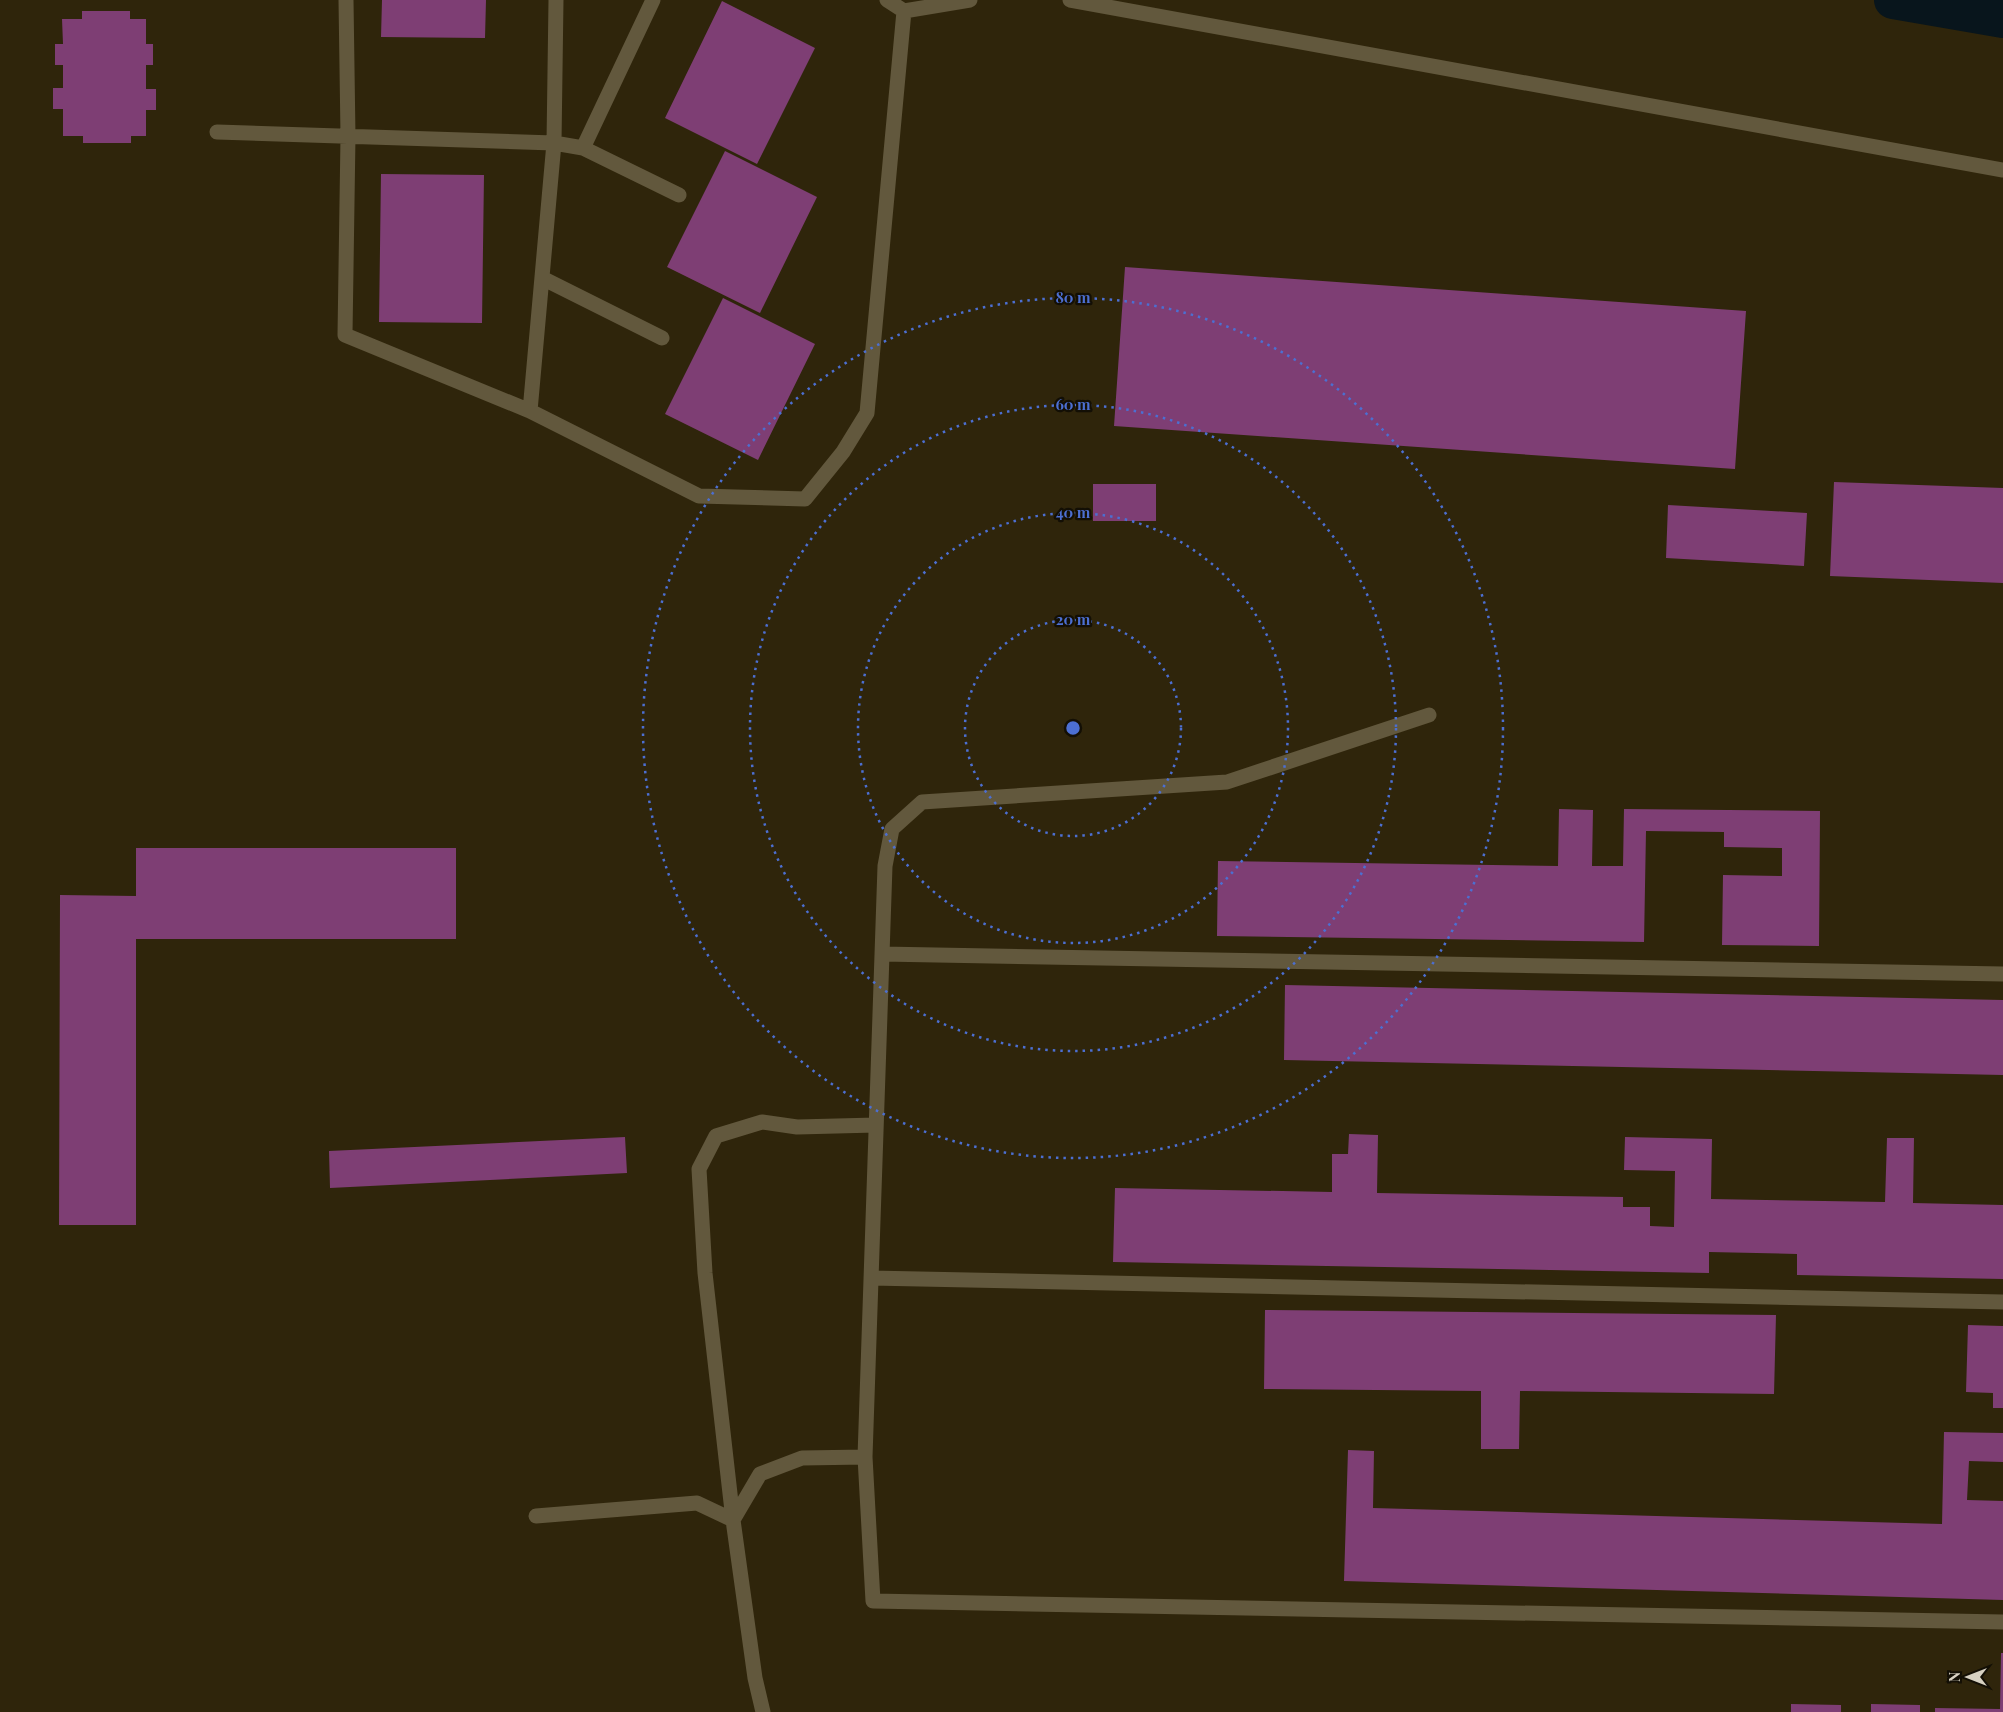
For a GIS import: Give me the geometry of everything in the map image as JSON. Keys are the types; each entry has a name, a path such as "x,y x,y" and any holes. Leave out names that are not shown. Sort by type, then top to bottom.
{"lane":[{"path":"346,0 348,136 345,335 530,411 700,496 805,499 843,452 867,413 904,10"},
{"path":"530,411 554,142 556,0"},
{"path":"583,148 653,0"},
{"path":"887,0 904,10 970,0"},
{"path":"1070,0 2003,170"},
{"path":"217,132 554,142 583,148 679,194"},
{"path":"542,278 662,338"},
{"path":"1429,716 1227,782 922,802 892,829 885,866 866,1458 873,1601 2003,1622"},
{"path":"882,954 2003,974"},
{"path":"763,1712 755,1678 733,1520 705,1274 699,1169 716,1136 762,1122 797,1127 876,1125"},
{"path":"872,1278 2003,1302"},
{"path":"733,1520 760,1474 802,1458 866,1458"},
{"path":"536,1516 697,1503 733,1520"}],"building":[{"path":"382,0 486,0 485,38 381,37"},
{"path":"722,1 815,48 757,164 665,118"},
{"path":"82,11 130,11 130,19 146,19 146,44 153,44 153,65 146,65 146,89 156,89 156,110 146,110 146,136 131,136 131,143 83,143 83,136 63,136 63,109 53,109 53,88 63,88 63,65 55,65 55,44 63,44 62,19 82,19"},
{"path":"725,151 817,197 760,313 667,267"},
{"path":"381,174 484,175 482,323 379,322"},
{"path":"1125,267 1746,311 1735,469 1114,426"},
{"path":"723,298 815,344 758,460 665,414"},
{"path":"1834,482 2003,488 2003,583 1830,576"},
{"path":"1093,484 1156,484 1156,521 1093,521"},
{"path":"1668,505 1807,513 1804,566 1666,558"},
{"path":"1559,809 1593,810 1592,866 1623,866 1624,809 1820,811 1819,946 1722,945 1723,875 1782,876 1782,848 1724,847 1724,832 1646,831 1644,942 1217,936 1218,861 1558,866"},
{"path":"136,848 456,848 456,939 136,939 136,1225 59,1225 60,895 136,896"},
{"path":"1285,985 2003,1000 2003,1075 1284,1060"},
{"path":"1349,1134 1378,1135 1377,1193 1623,1197 1623,1207 1650,1207 1650,1226 1674,1227 1675,1171 1624,1170 1625,1137 1712,1139 1711,1199 1885,1202 1887,1138 1914,1138 1913,1203 2003,1205 2003,1279 1797,1275 1797,1254 1709,1252 1709,1273 1113,1262 1115,1188 1332,1192 1332,1154 1348,1154"},
{"path":"625,1137 627,1173 330,1188 329,1151"},
{"path":"1265,1310 1776,1315 1774,1394 1520,1391 1519,1449 1481,1449 1481,1391 1264,1389"},
{"path":"1968,1325 2003,1326 2003,1408 1993,1408 1993,1393 1966,1392"},
{"path":"1944,1432 2003,1433 2003,1462 1969,1461 1967,1500 2003,1501 2003,1600 1344,1581 1348,1450 1374,1451 1373,1508 1942,1524"},
{"path":"2001,1653 2003,1653 2003,1712 1935,1712 1935,1708 2000,1709"},
{"path":"1791,1704 1841,1705 1841,1712 1791,1712"},
{"path":"1871,1704 1920,1705 1920,1712 1871,1712"}],"waterway":[{"path":"1893,0 2003,19"}]}
